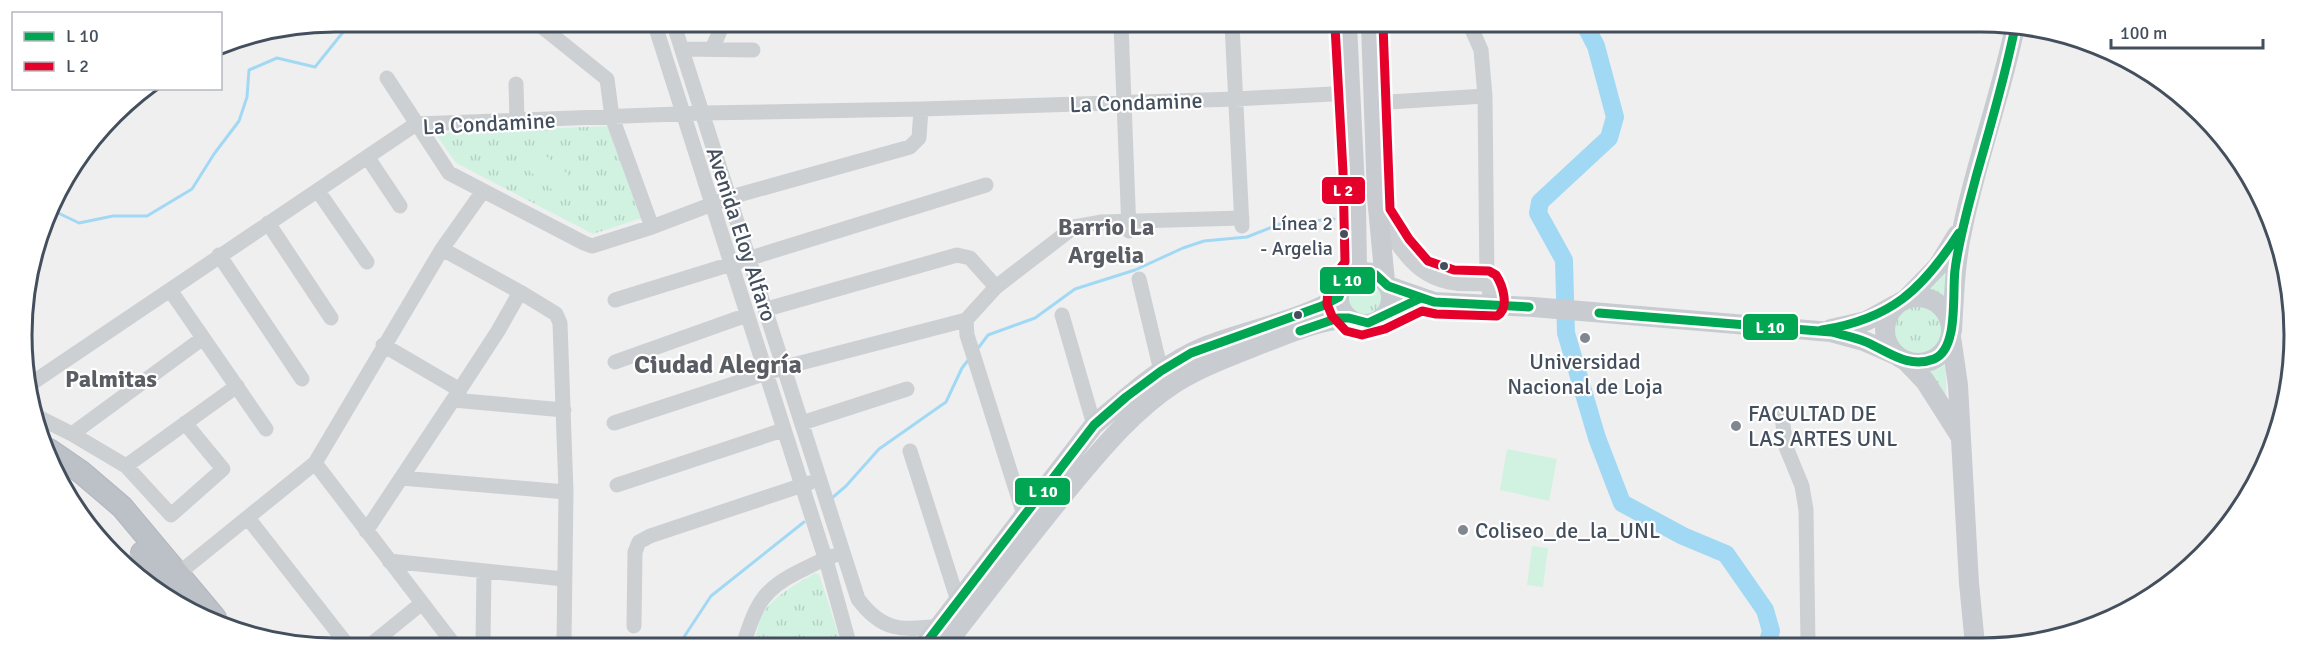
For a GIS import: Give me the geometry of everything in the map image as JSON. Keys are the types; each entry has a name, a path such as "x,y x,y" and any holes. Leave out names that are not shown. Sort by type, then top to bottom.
{"highway":[{"path":"57,456 81,472 122,507 208,609"},
{"path":"67,477 97,500 135,559 156,579"}],"main road":[{"path":"1347,32 1355,172 1357,264 1353,275 1344,283 1339,297 1341,308 1349,318"},
{"path":"1371,32 1378,213 1391,299 1383,315"},
{"path":"1353,275 1370,273 1387,284 1434,302 1531,307 1813,330 1848,336 1901,358 1921,363 1936,358 1944,351 1951,334 1955,270 1963,225 2008,62 2013,33"},
{"path":"1355,172 1376,171"},
{"path":"1961,438 1925,381 1889,347 1885,332 1888,316 1938,266 1963,225"},
{"path":"943,634 1029,522 1094,425 1126,397 1161,371 1206,346 1298,315 1339,297"},
{"path":"1813,330 1866,321 1901,302 1919,297 1937,302 1947,313 1956,368 1974,638"},
{"path":"943,634 958,601 1029,522 1108,442 1148,404 1174,384 1257,346 1332,320 1349,318 1368,323 1421,298"}],"street":[{"path":"548,32 607,79 612,117 652,227"},
{"name":"Avenida Eloy Alfaro","path":"657,32 825,559 848,638"},
{"name":"Avenida Eloy Alfaro","path":"676,32 767,309 858,599 871,616 883,624 943,634"},
{"path":"712,49 720,32"},
{"path":"1121,32 1129,226"},
{"path":"614,423 785,367 966,320 996,287 1074,227 1102,222 1129,226 1242,222 1232,32"},
{"path":"1473,32 1481,50 1485,96 1487,283 1493,305"},
{"path":"682,49 753,50"},
{"path":"387,78 449,172 588,245 596,245 652,227 731,197 910,147 919,138 921,109"},
{"path":"516,84 517,120"},
{"name":"La Condamine","path":"35,381 416,124 703,113 1234,99 1351,93"},
{"path":"1373,103 1485,96"},
{"path":"368,158 400,206"},
{"path":"615,300 749,256 986,184"},
{"path":"179,573 315,463 442,249 483,190"},
{"path":"318,191 367,262"},
{"path":"1378,213 1413,265 1422,272 1452,282 1487,283"},
{"path":"268,223 331,318"},
{"path":"442,249 520,292 559,318 566,492 564,638"},
{"path":"219,255 302,379"},
{"path":"767,309 957,255 970,258 996,287"},
{"path":"1139,279 1161,371"},
{"path":"170,290 266,429"},
{"path":"366,531 456,395 520,292"},
{"path":"615,362 747,315"},
{"path":"1062,315 1094,425"},
{"path":"966,320 968,335 1029,522"},
{"path":"72,434 203,338"},
{"path":"383,345 456,395 564,410"},
{"path":"126,466 237,386"},
{"path":"802,423 908,388"},
{"path":"1782,417 1786,447 1802,486 1806,510 1808,638"},
{"path":"44,420 126,466 171,515 223,469 185,423"},
{"path":"617,485 783,430"},
{"path":"910,451 958,601"},
{"path":"315,463 449,638"},
{"path":"401,478 566,492"},
{"path":"634,626 635,552 639,542 660,532 820,480"},
{"path":"248,518 342,638"},
{"path":"746,638 754,612 768,590 779,581 843,553"},
{"path":"390,561 564,579"},
{"path":"483,638 484,571"},
{"path":"379,638 422,603"}],"green space":[{"path":"611,126 642,218 593,234 456,163 435,133"},
{"path":"540,151 569,175 555,192 526,168"},
{"path":"1952,255 1946,302 1939,296 1923,291"},
{"path":"1365,279 1378,284 1383,297 1378,310 1365,315 1352,310 1347,297 1352,284"},
{"path":"1918,303 1928,305 1937,311 1943,320 1945,330 1943,340 1937,349 1928,355 1918,357 1908,355 1899,349 1893,340 1891,330 1893,320 1899,311 1908,305"},
{"path":"1946,357 1946,400 1926,370 1939,364"},
{"path":"1507,449 1557,459 1549,501 1500,490"},
{"path":"1532,546 1548,548 1543,587 1527,585"},
{"path":"815,573 819,574 839,638 755,638 762,615 786,591"}],"waterway":[{"path":"58,213 79,223 113,216 147,216 192,189 214,154 239,121 247,97 249,70 277,58 315,67 343,32"},
{"path":"1589,32 1596,46 1615,117 1609,138 1540,202 1538,213 1564,260 1566,333 1597,438 1622,503 1683,536 1726,554 1765,610 1771,631 1769,638"},
{"path":"979,347 988,335 1035,318 1075,289 1135,270 1183,248 1204,241 1247,237 1280,224 1334,219"},
{"path":"832,498 879,449 946,402 962,368 969,359"},
{"path":"683,638 711,596 804,522"}],"transit line":[{"path":"1335,32 1345,262 1328,288 1327,304 1332,316 1346,331 1362,335 1385,329 1422,311 1436,314 1497,316 1503,308 1504,297 1496,275 1489,271 1454,270 1428,261 1409,239 1390,209 1383,32"},
{"path":"1599,313 1831,332 1862,340 1907,361 1925,362 1934,359 1942,353 1951,333 1959,246 2014,33"},
{"path":"1822,330 1867,318 1903,299 1932,271 1959,233"},
{"path":"930,638 1094,425 1161,371 1191,353 1322,306 1339,297 1344,283 1358,273 1376,275 1388,286 1434,302 1529,307"},
{"path":"1300,331 1338,318 1349,318 1368,323 1421,298 1435,302"}],"place":[{"name":"Línea 2 - Argelia","path":"1344,234"},
{"name":"Universidad Nacional de Loja","path":"1585,338"},
{"name":"FACULTAD DE LAS ARTES UNL","path":"1736,426"},
{"name":"Coliseo_de_la_UNL","path":"1463,530"}],"district":[{"name":"Barrio La Argelia","path":"1106,241"},
{"name":"Ciudad Alegría","path":"718,364"},
{"name":"Palmitas","path":"111,379"}]}
